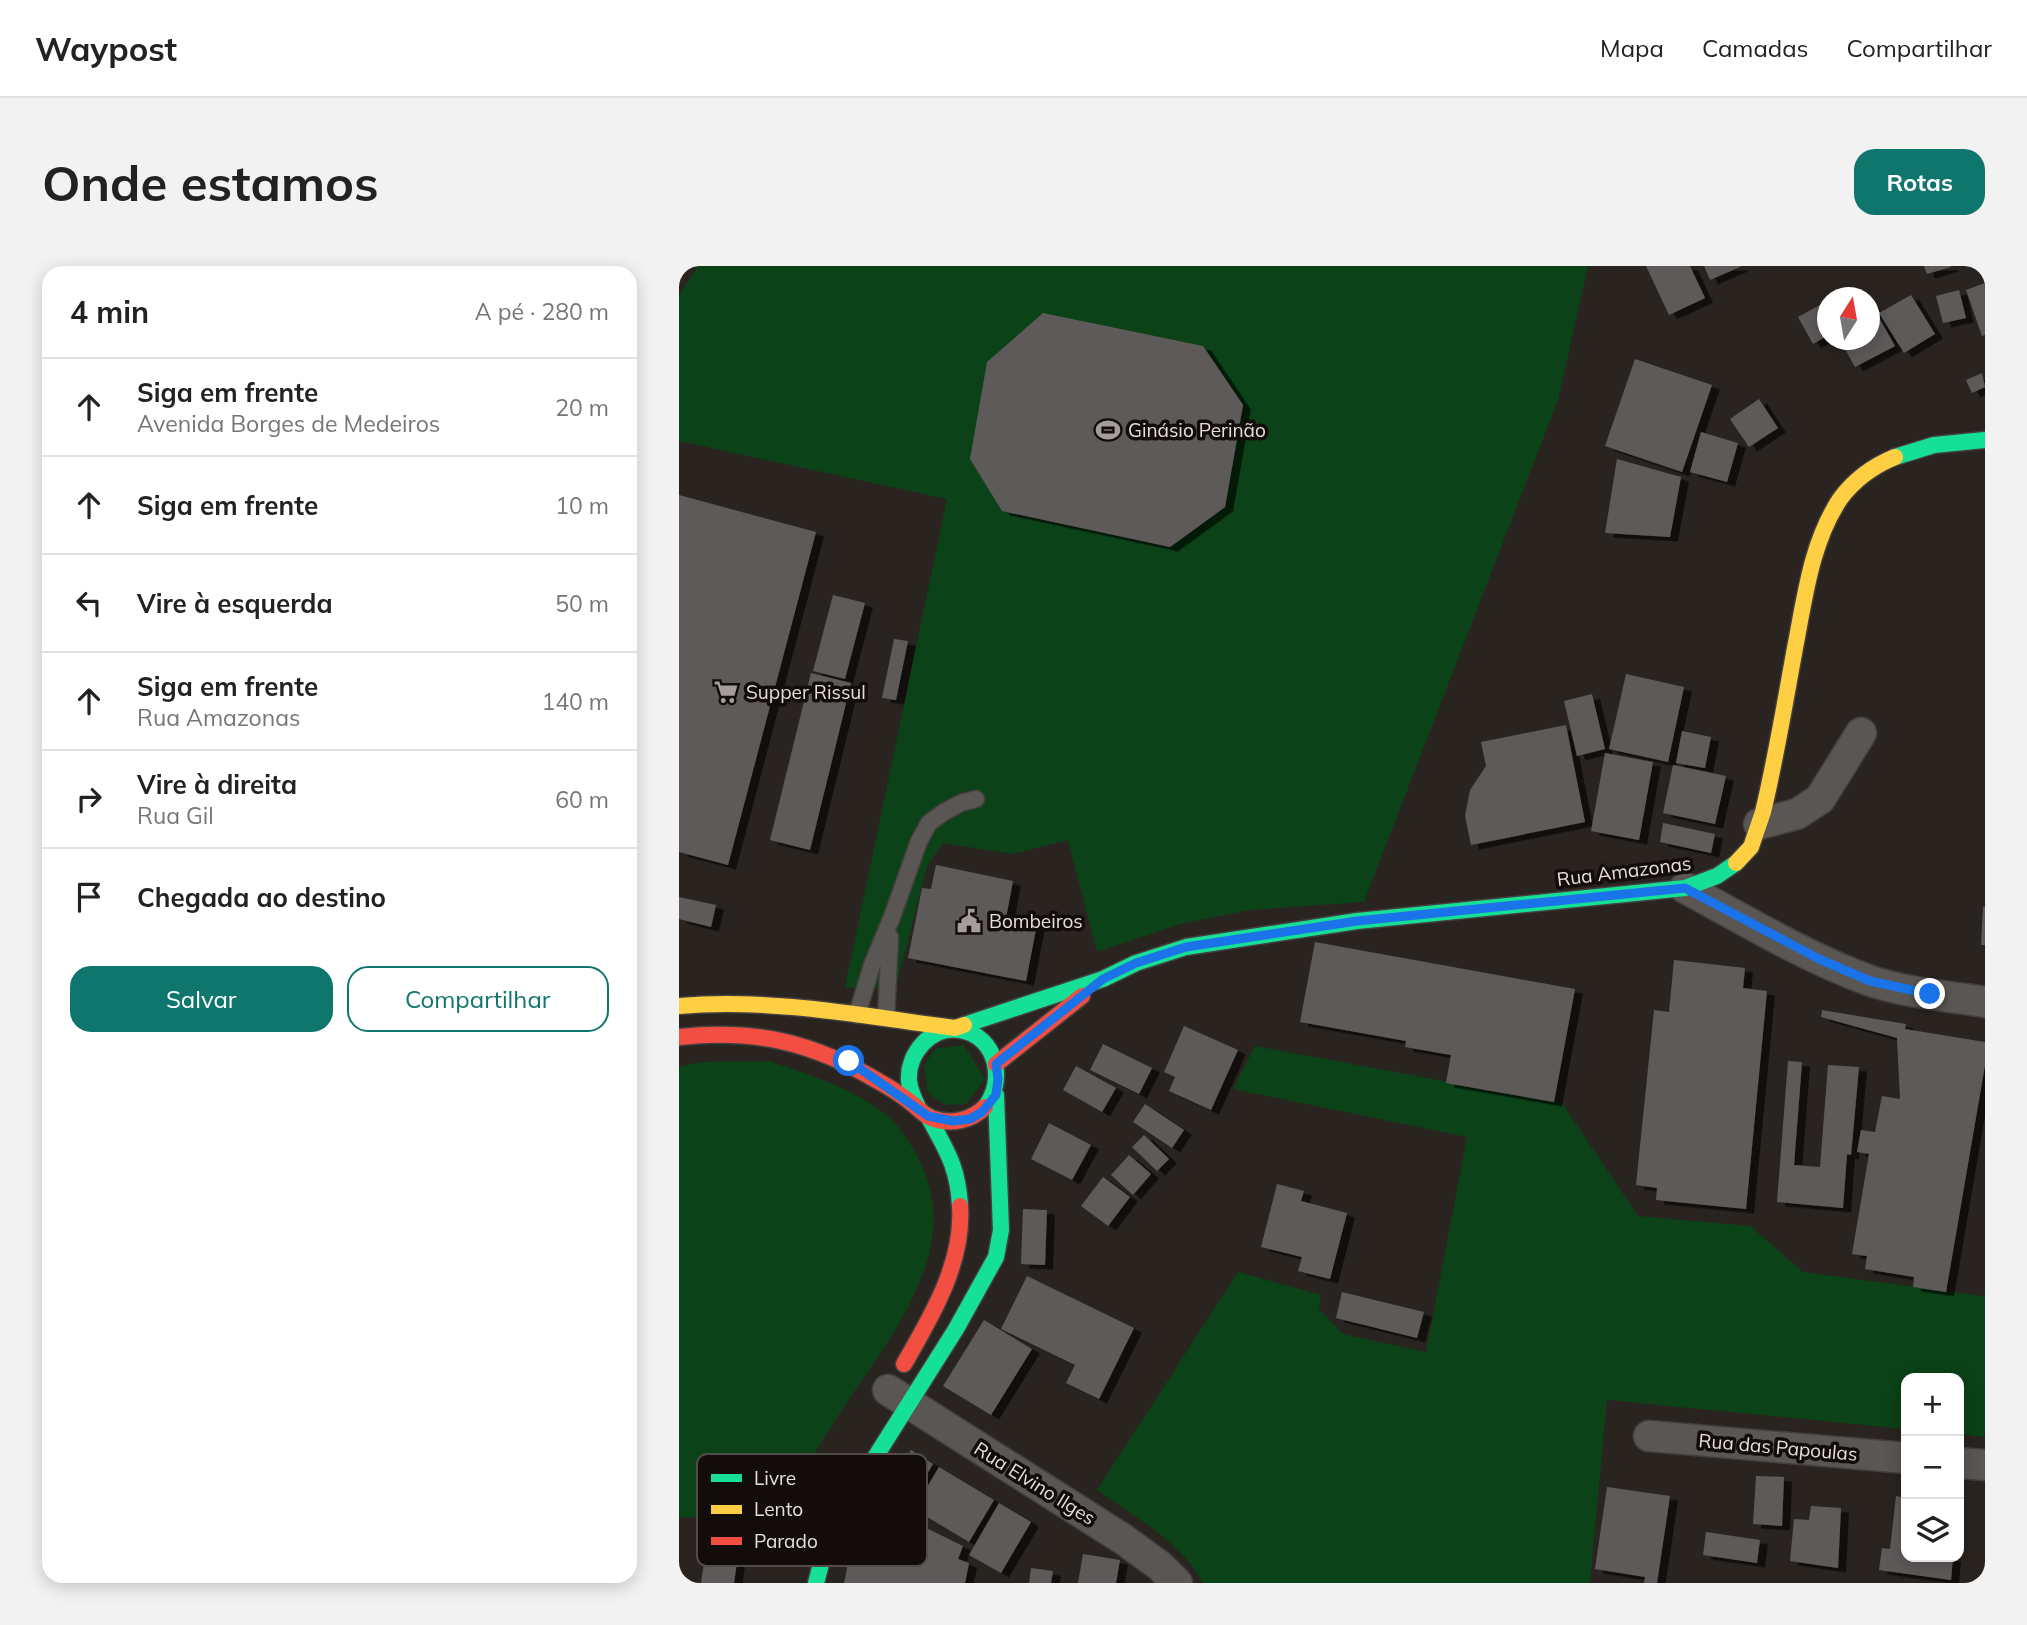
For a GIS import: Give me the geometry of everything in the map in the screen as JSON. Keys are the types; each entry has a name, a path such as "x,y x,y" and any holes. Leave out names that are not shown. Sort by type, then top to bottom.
{"main road":[{"name":"Rua Amazonas","path":"1103,979 1136,963 1186,947 1261,934 1357,921 1685,888 1717,878 1746,854 1759,824 1808,581 1820,540 1834,510 1856,481 1884,462 1922,447 1985,440"},
{"path":"867,1454 930,1320 954,1264 959,1240 962,1209 951,1158 923,1112 909,1080 912,1061 921,1044 934,1033 1103,979"},
{"path":"996,1064 1103,979"},
{"path":"679,1006 776,1005 886,1018 955,1028 976,1036 987,1045 996,1064 998,1079 996,1095 1001,1230 996,1257 956,1329 891,1400"},
{"path":"679,1037 721,1033 774,1036 820,1049 849,1061 923,1112 953,1121 970,1119 982,1112 996,1095"},
{"path":"816,1583 820,1566"}],"street":[{"path":"1759,824 1797,814 1820,799 1861,733"},
{"path":"1685,888 1819,959 1870,981 1985,1002"},
{"name":"Rua Elvino Ilges","path":"891,1400 1123,1539 1160,1566 1177,1583"},
{"name":"Rua das Papoulas","path":"1649,1436 1901,1458"},
{"path":"1964,1463 1985,1465"}],"lane":[{"path":"857,1015 872,965 919,841 929,823 961,803 976,799"},
{"path":"886,1018 887,963 892,918"}],"green space":[{"path":"698,266 1588,266 1558,400 1364,902 1250,910 1180,924 1097,952 1068,840 1012,854 943,843 927,866 895,991 845,987 947,499 679,441 679,295"},
{"path":"964,1045 985,1079 966,1104 945,1105 928,1093 924,1065 935,1049"},
{"path":"1255,1046 1562,1103 1638,1216 1750,1226 1803,1272 1984,1296 1985,1285 1985,1437 1964,1435 1964,1373 1901,1373 1901,1429 1607,1400 1590,1583 1203,1583 1194,1568 1170,1542 1097,1490 1238,1272 1321,1295 1319,1309 1343,1334 1426,1352 1467,1137 1233,1089"},
{"path":"769,1061 826,1081 880,1110 897,1126 919,1160 931,1194 933,1227 927,1260 899,1323 815,1454 697,1454 697,1516 679,1518 679,1067 702,1062"}],"building":[{"path":"1646,266 1690,266 1705,298 1669,315"},
{"path":"1704,266 1742,266 1710,280"},
{"path":"1924,266 1951,266 1951,267 1927,274"},
{"path":"1985,283 1985,335 1982,336 1966,290"},
{"path":"1959,290 1966,318 1943,323 1936,296"},
{"path":"1911,295 1935,334 1904,353 1880,312"},
{"path":"1817,307 1817,342 1813,344 1798,317"},
{"name":"Ginásio Perinão","path":"1043,313 1203,346 1243,405 1225,507 1170,547 1002,511 970,459 987,362"},
{"path":"1880,319 1895,346 1855,367 1846,350 1880,350"},
{"path":"1635,359 1712,385 1682,472 1605,446"},
{"path":"1982,373 1985,387 1972,393 1966,380"},
{"path":"1759,399 1778,428 1749,447 1730,419"},
{"path":"1701,432 1738,443 1727,482 1690,472"},
{"path":"1617,459 1681,477 1670,537 1605,533"},
{"name":"Supper Rissul","path":"679,495 816,532 728,865 679,852"},
{"path":"833,595 865,603 845,679 813,671"},
{"path":"894,639 908,641 896,700 882,698"},
{"path":"811,673 851,683 810,850 770,840"},
{"path":"1626,674 1684,687 1668,762 1609,749"},
{"path":"1592,694 1605,749 1577,756 1564,701"},
{"path":"1566,725 1585,822 1471,845 1465,816 1470,790 1486,766 1481,742"},
{"path":"1682,731 1711,737 1705,768 1676,763"},
{"path":"1605,753 1653,762 1639,840 1591,831"},
{"path":"1673,765 1726,776 1715,824 1663,813"},
{"path":"1663,823 1715,834 1711,853 1660,842"},
{"name":"Bombeiros","path":"936,865 1013,881 1006,918 1037,924 1026,981 908,958 922,888 931,889"},
{"path":"679,897 716,905 711,927 679,919"},
{"path":"1983,907 1985,945 1981,945"},
{"path":"1315,942 1575,989 1554,1102 1446,1083 1451,1055 1405,1047 1406,1041 1300,1022"},
{"path":"1674,960 1745,968 1743,988 1767,991 1746,1209 1656,1200 1657,1188 1636,1185 1654,1010 1669,1012"},
{"path":"1822,1010 1906,1024 1905,1029 1985,1042 1985,1065 1946,1292 1913,1287 1914,1277 1865,1269 1867,1256 1852,1254 1869,1154 1857,1152 1861,1130 1875,1132 1882,1096 1900,1099 1897,1038 1821,1017"},
{"path":"1184,1026 1238,1050 1211,1110 1169,1091 1175,1077 1164,1072"},
{"path":"1103,1044 1152,1068 1139,1094 1090,1070"},
{"path":"1788,1061 1802,1062 1794,1165 1820,1167 1828,1065 1859,1067 1851,1155 1847,1154 1843,1208 1777,1202"},
{"path":"1076,1066 1116,1088 1102,1112 1063,1090"},
{"path":"1145,1104 1184,1130 1172,1148 1133,1122"},
{"path":"1049,1123 1091,1145 1072,1180 1031,1159"},
{"path":"1144,1135 1169,1159 1157,1171 1132,1147"},
{"path":"1129,1155 1151,1174 1133,1195 1111,1175"},
{"path":"1103,1177 1130,1197 1108,1226 1081,1206"},
{"path":"1277,1184 1304,1191 1301,1201 1347,1213 1330,1279 1298,1271 1302,1257 1261,1247"},
{"path":"1023,1209 1047,1210 1045,1265 1021,1264"},
{"path":"1027,1276 1134,1328 1099,1399 1066,1383 1075,1365 1001,1329"},
{"path":"1342,1292 1424,1312 1417,1338 1336,1318"},
{"path":"984,1320 1032,1349 991,1415 943,1386"},
{"path":"927,1460 933,1464 927,1474"},
{"path":"939,1467 994,1500 969,1542 927,1517 927,1487"},
{"path":"1756,1476 1784,1477 1782,1526 1753,1524"},
{"path":"1607,1487 1670,1496 1657,1583 1644,1583 1645,1577 1595,1569"},
{"path":"1896,1496 1901,1497 1901,1562 1953,1562 1951,1580 1879,1570 1882,1548 1890,1549"},
{"path":"999,1503 1031,1522 1001,1573 969,1555"},
{"path":"1811,1506 1841,1508 1838,1568 1790,1561 1794,1519 1809,1520"},
{"path":"927,1528 963,1546 958,1559 969,1563 965,1583 844,1583 848,1566 927,1566"},
{"path":"1706,1532 1760,1540 1757,1563 1703,1555"},
{"path":"1083,1554 1120,1560 1116,1583 1078,1583"},
{"path":"704,1566 736,1566 734,1583 701,1583"},
{"path":"1031,1568 1053,1571 1051,1583 1029,1583"}],"traffic: fast":[{"path":"1895,457 1934,445 1985,440"},
{"path":"964,1025 1103,979 1136,963 1186,947 1357,921 1685,888 1717,876 1736,863"},
{"path":"918,1107 909,1081 912,1061 931,1037 949,1030 973,1034 990,1050 996,1073 995,1085 985,1107"},
{"path":"877,1454 956,1329 996,1257 1001,1230 996,1095"},
{"path":"928,1116 954,1169 960,1206"},
{"path":"816,1583 820,1566"}],"traffic: slow":[{"path":"1736,863 1751,847 1763,812 1806,590 1822,534 1840,499 1851,486 1872,469 1895,457"},
{"path":"679,1006 783,1006 955,1028 964,1025"}],"traffic: jam":[{"path":"996,1064 1082,996"},
{"path":"679,1037 758,1037 806,1048 854,1068 897,1092 928,1117 938,1120 967,1118 985,1107"},
{"path":"904,1364 944,1289 957,1248 960,1206"}],"place":[{"name":"Ginásio Perinão","path":"1108,430"},
{"name":"Supper Rissul","path":"726,692"},
{"name":"Bombeiros","path":"969,921"}],"route":[{"path":"849,1061 928,1116 953,1121 970,1119 982,1112 996,1095 996,1064 1103,979 1136,963 1186,947 1261,934 1357,921 1685,888 1819,959 1870,981 1930,994"}]}
